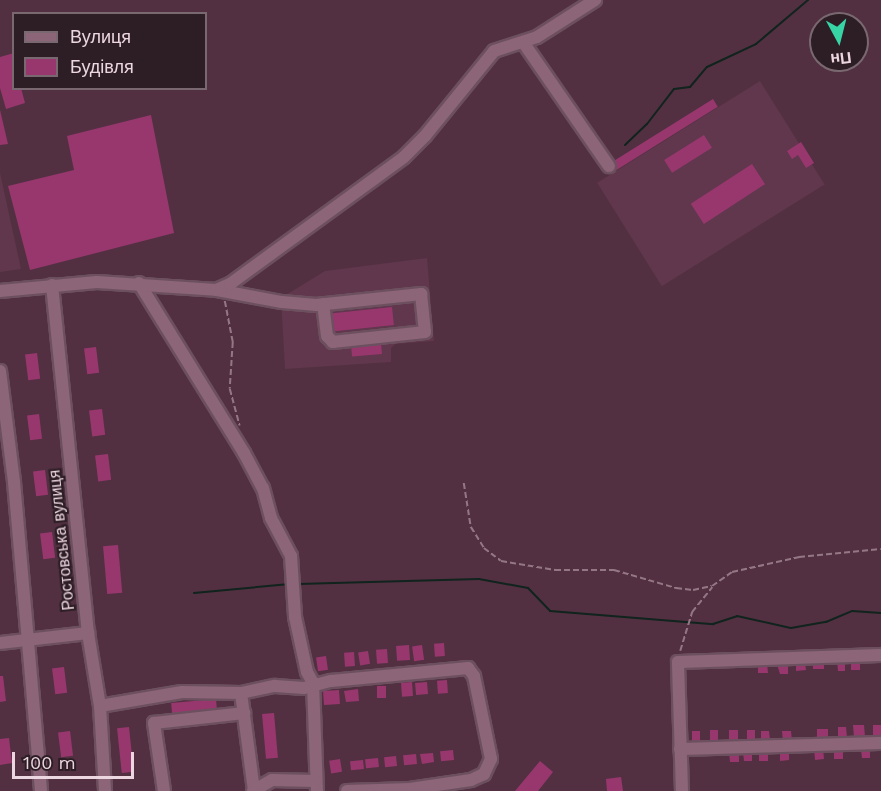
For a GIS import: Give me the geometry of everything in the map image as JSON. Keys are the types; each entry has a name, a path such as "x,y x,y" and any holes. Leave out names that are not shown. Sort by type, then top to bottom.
{"street":[{"path":"219,290 242,276 404,157 425,136 494,51 537,37 595,0"},
{"path":"522,42 609,166"},
{"path":"139,283 243,451 263,488 271,518 291,556 295,617 307,672 313,683 316,786 272,780 254,791 241,693"},
{"path":"0,291 52,285 139,283 219,290 282,302 323,304 422,294 425,332 333,342 327,336 323,304"},
{"name":"Ростовська вулиця","path":"52,285 88,633 100,706 105,791"},
{"path":"0,371 14,482 41,791"},
{"path":"0,643 88,633"},
{"path":"682,791 678,662 881,655"},
{"path":"100,706 182,692 241,693 275,686 304,688 313,683 468,668 474,676 491,759 484,774 471,780 410,789 347,791"},
{"path":"164,791 154,723 244,714"},
{"path":"680,749 881,743"}],"path":[{"path":"219,290 232,342 230,389 240,430"},
{"path":"464,483 471,527 484,548 501,561 555,570 614,570 676,588 693,590 712,586"},
{"path":"678,662 692,612 712,586 732,572 799,557 881,549"}],"shaded area":[{"path":"760,81 825,184 662,286 597,183"},
{"path":"0,173 21,269 0,272"},
{"path":"427,258 434,341 395,344 391,348 391,362 285,369 281,298 325,271"}],"building":[{"path":"12,54 12,90 22,90 25,103 6,109 0,88 0,57"},
{"path":"713,99 718,107 617,170 612,162"},
{"path":"0,110 8,144 0,145"},
{"path":"151,115 174,233 30,270 8,186 74,170 67,136"},
{"path":"704,135 712,148 672,173 664,160"},
{"path":"801,142 814,163 806,168 798,155 792,159 787,151"},
{"path":"752,164 765,184 704,224 691,204"},
{"path":"392,307 394,325 332,331 330,313"},
{"path":"381,343 382,354 352,357 351,346"},
{"path":"96,347 99,373 87,374 84,348"},
{"path":"37,353 40,379 28,380 25,354"},
{"path":"102,409 105,435 92,436 89,411"},
{"path":"39,414 42,439 30,440 27,415"},
{"path":"108,454 111,480 98,481 95,456"},
{"path":"45,470 48,495 36,496 33,471"},
{"path":"52,532 55,558 43,559 40,533"},
{"path":"118,545 122,593 107,594 103,546"},
{"path":"444,643 445,656 435,657 434,644"},
{"path":"409,645 410,660 397,661 396,646"},
{"path":"422,645 424,660 414,661 412,646"},
{"path":"387,649 388,663 377,664 376,650"},
{"path":"368,651 370,664 360,665 358,653"},
{"path":"354,652 355,666 345,667 344,653"},
{"path":"326,656 328,670 318,671 316,657"},
{"path":"845,660 845,671 838,671 837,661"},
{"path":"851,660 860,660 860,670 851,670"},
{"path":"813,661 824,661 824,669 813,669"},
{"path":"767,663 768,673 758,673 758,664"},
{"path":"788,663 788,674 780,674 777,664"},
{"path":"796,663 805,663 806,670 796,671"},
{"path":"64,667 67,693 55,694 52,668"},
{"path":"0,676 3,676 6,701 0,702"},
{"path":"447,680 448,693 438,694 437,681"},
{"path":"412,682 413,696 402,697 401,683"},
{"path":"427,682 428,694 416,695 415,683"},
{"path":"377,686 386,686 386,698 377,698"},
{"path":"358,689 359,701 346,702 344,691"},
{"path":"339,690 340,704 324,705 323,691"},
{"path":"216,699 217,711 172,715 171,703"},
{"path":"274,713 278,758 266,759 262,714"},
{"path":"853,725 864,725 865,737 854,737"},
{"path":"873,725 881,725 881,736 873,736"},
{"path":"129,727 134,772 122,773 117,728"},
{"path":"838,727 846,727 847,737 838,738"},
{"path":"817,729 828,729 828,738 817,738"},
{"path":"710,730 718,730 718,742 710,742"},
{"path":"729,730 738,730 738,741 729,741"},
{"path":"747,730 755,730 755,740 747,740"},
{"path":"70,731 73,756 61,757 58,732"},
{"path":"692,731 700,731 700,741 692,741"},
{"path":"761,731 769,731 770,740 761,741"},
{"path":"782,731 791,731 792,741 783,741"},
{"path":"9,738 12,763 0,765 0,739"},
{"path":"870,748 870,758 862,758 861,749"},
{"path":"823,749 824,759 815,760 814,750"},
{"path":"834,749 843,749 843,759 834,759"},
{"path":"453,750 454,760 441,761 440,751"},
{"path":"789,750 789,760 780,761 780,751"},
{"path":"739,751 739,762 730,762 729,752"},
{"path":"752,751 752,761 744,761 743,752"},
{"path":"759,751 768,751 768,761 759,761"},
{"path":"433,753 434,762 422,764 420,754"},
{"path":"416,754 417,764 404,765 403,755"},
{"path":"396,756 397,766 385,767 384,757"},
{"path":"378,758 379,767 366,768 365,759"},
{"path":"340,759 342,772 331,774 329,761"},
{"path":"363,760 364,769 351,770 350,761"},
{"path":"540,761 553,772 538,791 515,791"},
{"path":"621,777 623,791 607,791 606,779"}],"waterway":[{"path":"625,145 647,124 674,89 690,87 707,67 756,44 808,0"},
{"path":"298,584 479,579 528,588 550,611 713,624 737,616 791,628 826,622 852,611 881,613"},
{"path":"194,593 290,584"}]}
